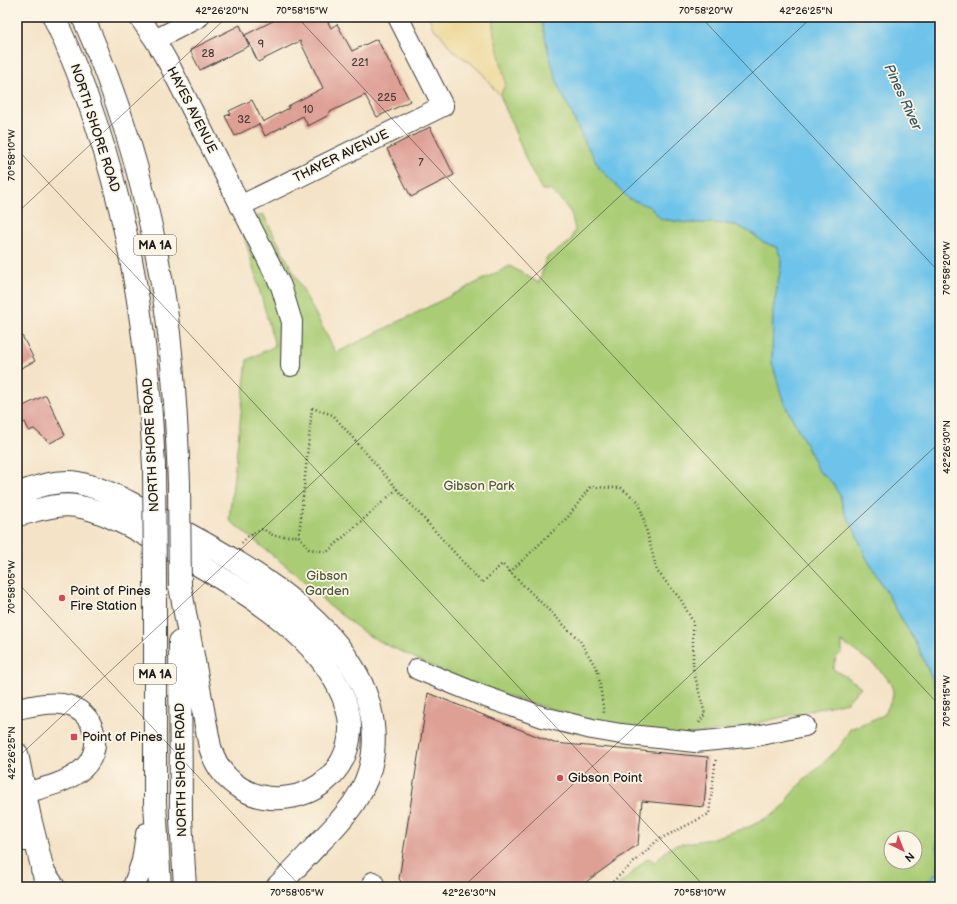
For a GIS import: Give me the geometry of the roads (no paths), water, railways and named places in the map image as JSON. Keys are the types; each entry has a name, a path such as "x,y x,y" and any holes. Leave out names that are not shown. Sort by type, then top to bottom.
{"main road":[{"name":"NORTH SHORE ROAD","path":"54,17 71,54 88,99 107,159 123,218 136,280 145,342 151,404 154,467 156,835 160,887"},
{"name":"NORTH SHORE ROAD","path":"83,17 106,71 126,132 143,193 157,255 171,350 179,483 181,819 185,887"},
{"path":"17,494 46,485 78,483 124,500 208,545 248,570 307,614 326,631 341,650 359,681 371,712 373,722 373,754 368,774 360,794 347,814 277,887"},
{"path":"17,515 52,507 65,506 84,507 103,514 152,538 241,590 302,638 324,662 336,682 344,699 350,723 349,739 340,762 331,775 318,786 305,793 290,797 272,799 263,798 250,794 239,787 219,768 215,762 210,747 180,586"},
{"path":"17,754 25,793 26,841 45,878 54,887"},
{"path":"134,887 143,861 156,771"}],"street":[{"name":"HAYES AVENUE","path":"139,17 155,40 240,206"},
{"path":"155,40 199,17"},
{"name":"THAYER AVENUE","path":"240,206 443,106 398,17"},
{"path":"240,206 275,272 286,298 292,322 291,366"},
{"path":"417,669 483,696 543,717 592,729 695,742 756,736 805,726"},
{"path":"17,709 53,704 63,704 73,707 80,711 91,723 96,739 96,747 93,754 85,767 78,773 58,783 25,793"}],"water":[{"name":"Pines River","path":"541,17 940,17 940,698 919,649 866,557 855,531 844,512 840,496 833,484 818,471 781,394 772,362 773,311 781,266 781,257 776,247 763,242 753,234 736,225 688,223 661,219 650,207 629,199 600,168 582,137 561,93 555,76"},
{"path":"940,821 940,887 891,887 922,884 930,880 936,873 939,864 937,845"}],"place":[{"name":"Point of Pines Fire Station","path":"62,598"},
{"name":"Point of Pines","path":"74,737"},
{"name":"Gibson Point","path":"560,778"}],"park label":[{"name":"Gibson Park","path":"479,486"},
{"name":"Gibson Garden","path":"327,584"}]}
